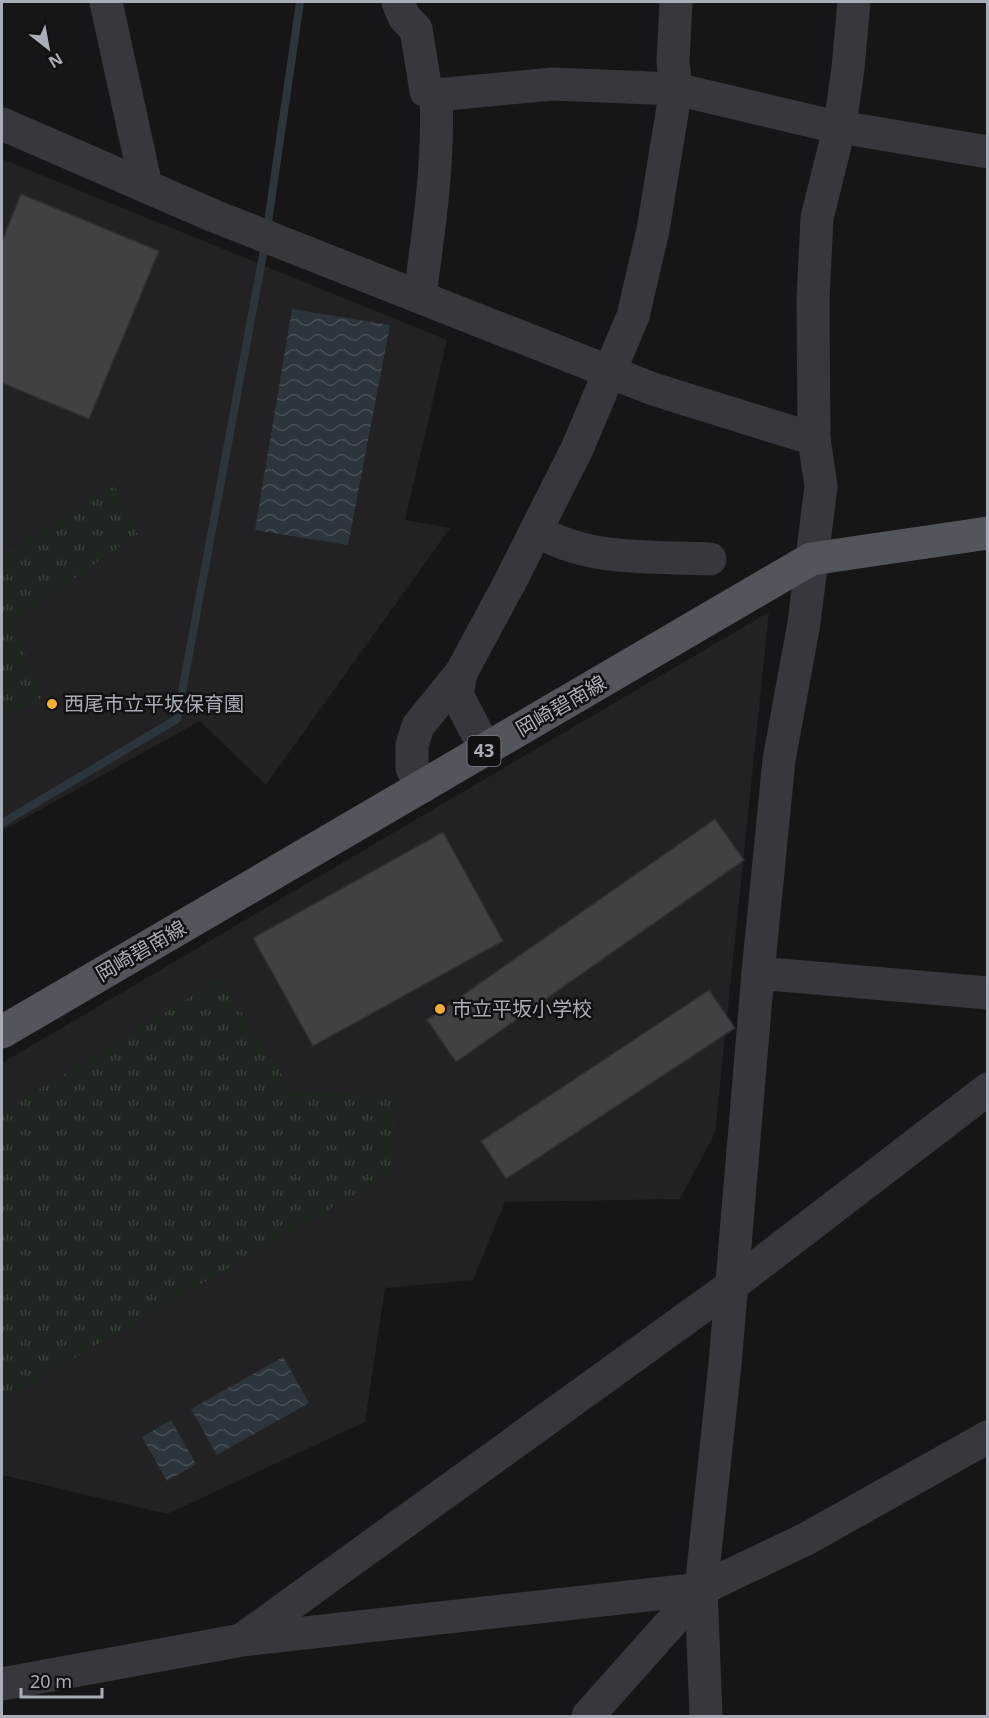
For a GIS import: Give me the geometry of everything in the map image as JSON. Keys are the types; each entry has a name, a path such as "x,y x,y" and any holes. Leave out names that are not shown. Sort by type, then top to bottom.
{"main road":[{"name":"岡崎碧南線","path":"2,1032 811,560 987,533"}],"street":[{"path":"106,2 146,186"},
{"path":"398,2 404,17 416,29 426,91 436,95 553,84 676,89 828,125 840,125 889,137 987,152"},
{"path":"422,787 412,768 412,745 418,726 461,673 536,530 577,449 633,316 654,231 676,89 673,63 676,2"},
{"path":"706,1716 701,1588 731,1286 758,973 779,760 804,623 821,486 814,439 813,299 817,218 840,125 854,2"},
{"path":"420,295 436,180 438,143 436,95"},
{"path":"2,124 213,216 420,295 653,389 814,439"},
{"path":"536,530 573,548 597,553 710,559"},
{"path":"461,673 457,695 486,750"},
{"path":"758,973 987,993"},
{"path":"242,1640 731,1286 987,1089"},
{"path":"2,1683 242,1640 701,1588 806,1539 987,1437"},
{"path":"588,1716 701,1588"}],"shaded area":[{"path":"2,159 447,340 405,520 450,528 266,785 200,721 2,831"},
{"path":"769,612 715,1133 680,1199 505,1202 473,1280 385,1288 365,1422 167,1514 2,1475 2,1063"}],"green space":[{"path":"114,486 138,534 12,622 42,698 2,720 2,556"},
{"path":"220,979 292,1091 398,1098 391,1173 2,1400 2,1112"}],"water":[{"path":"292,309 390,325 348,545 255,530"},
{"path":"283,1357 309,1403 217,1455 191,1409"},
{"path":"171,1420 196,1464 167,1481 142,1437"}],"building":[{"path":"21,194 159,251 89,419 2,383 2,241"},
{"path":"715,819 744,860 456,1062 427,1020"},
{"path":"443,832 503,941 313,1046 253,938"},
{"path":"709,990 735,1028 506,1179 481,1141"}],"waterway":[{"path":"267,229 300,2"},
{"path":"2,823 177,719 265,244"}],"place":[{"name":"西尾市立平坂保育園","path":"52,704"},
{"name":"市立平坂小学校","path":"440,1009"}]}
